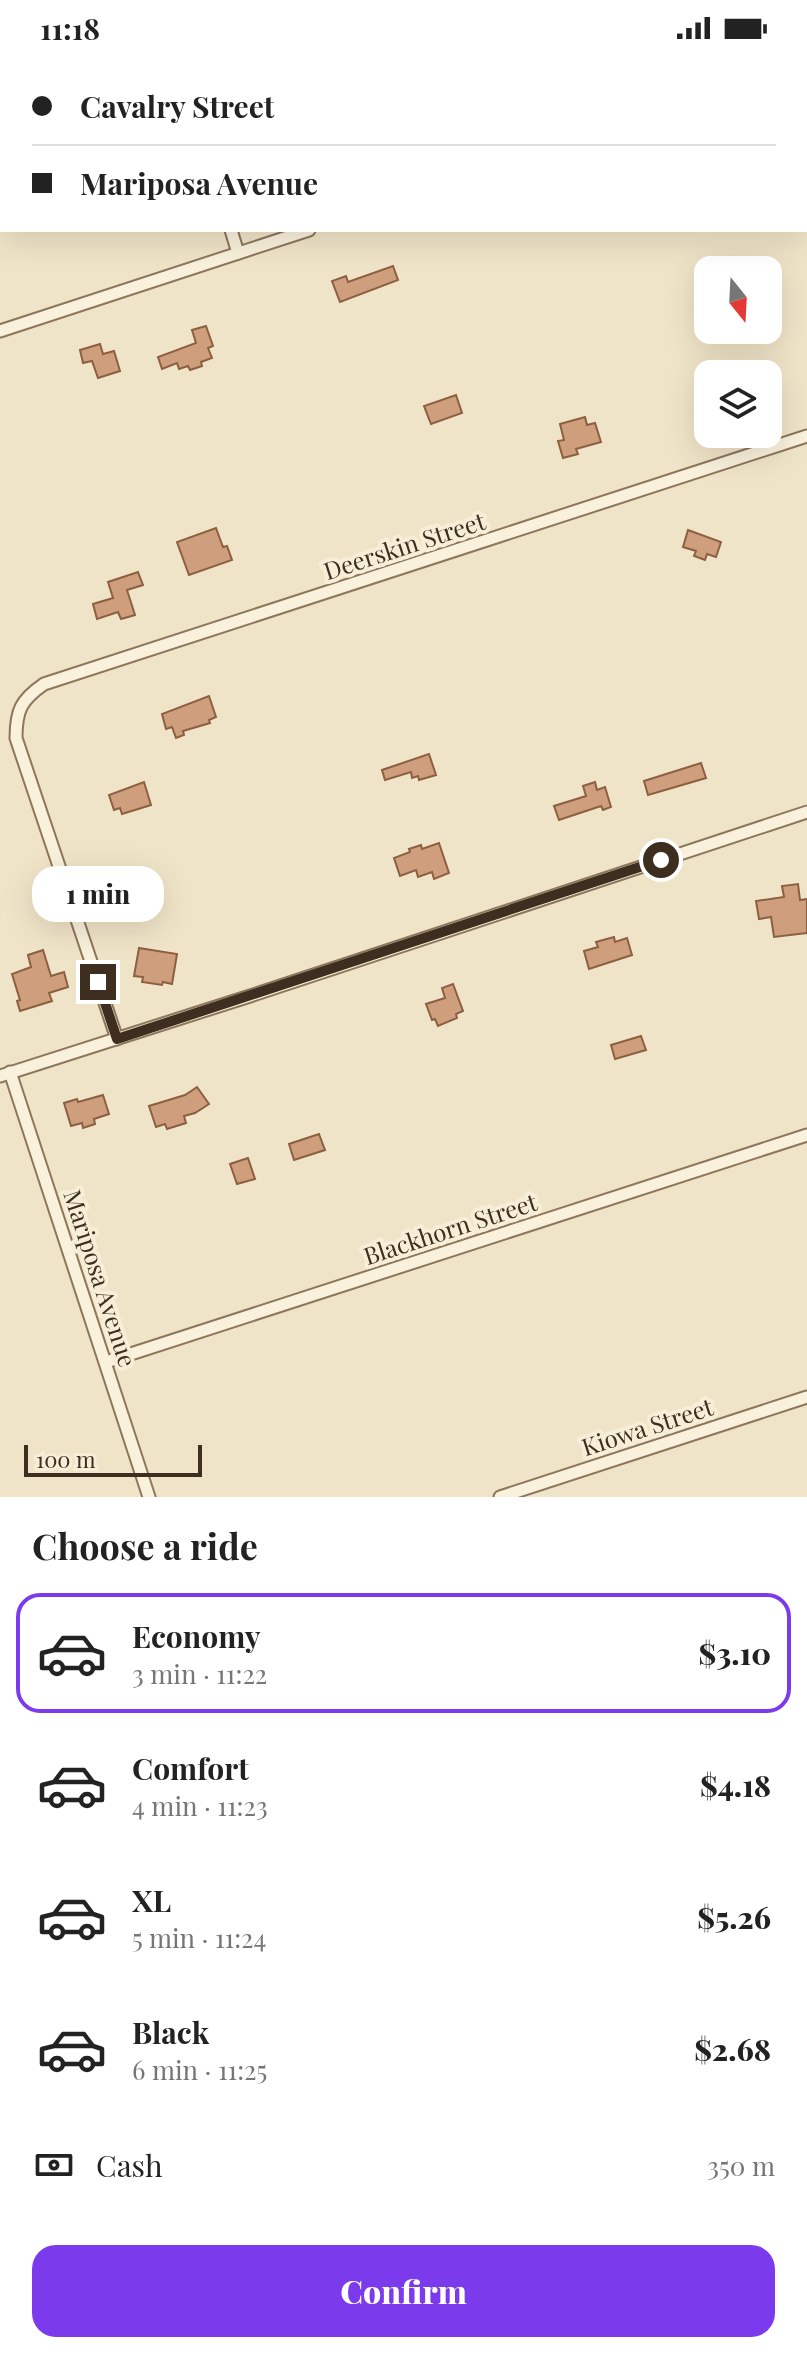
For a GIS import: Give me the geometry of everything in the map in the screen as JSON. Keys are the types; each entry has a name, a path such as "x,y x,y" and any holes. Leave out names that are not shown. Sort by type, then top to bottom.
{"street":[{"path":"232,232 238,253"},
{"path":"0,331 303,232"},
{"name":"Deerskin Street","path":"117,1039 21,756 16,719 28,695 44,684 807,436"},
{"path":"5,1074 807,812"},
{"name":"Mariposa Avenue","path":"5,1074 106,1362 149,1497"},
{"name":"Blackhorn Street","path":"106,1362 807,1135"},
{"name":"Kiowa Street","path":"500,1497 807,1397"}],"building":[{"path":"393,266 398,280 340,302 332,281 346,276 348,282"},
{"path":"206,326 213,346 208,348 212,358 190,370 188,366 179,369 177,363 162,369 158,357 196,343 192,330"},
{"path":"100,344 103,354 114,351 120,371 98,378 92,361 83,363 80,350"},
{"path":"456,395 462,413 431,424 424,406"},
{"path":"585,417 587,425 595,423 601,442 576,449 578,454 563,458 558,441 564,440 560,424"},
{"path":"216,528 232,560 189,575 177,542"},
{"path":"688,530 721,542 716,557 707,554 705,560 694,556 696,551 683,547"},
{"path":"138,572 143,585 127,590 135,615 121,619 118,612 97,619 93,604 113,598 108,582"},
{"path":"209,696 216,717 209,720 210,723 183,731 184,735 176,738 172,727 166,729 162,714"},
{"path":"429,754 436,775 419,780 418,776 412,778 411,772 385,780 382,770"},
{"path":"701,763 706,778 648,795 644,781"},
{"path":"144,782 151,805 122,814 120,808 114,810 109,795"},
{"path":"595,782 597,790 605,787 611,807 603,810 601,806 559,820 554,806 586,796 583,786"},
{"path":"439,843 449,873 434,879 432,872 418,877 416,870 400,876 394,858 421,845 422,849"},
{"path":"798,884 800,900 807,899 807,933 774,937 771,917 759,919 756,901 784,897 782,886"},
{"path":"614,937 615,942 627,938 632,955 589,969 584,951 598,947 596,942"},
{"path":"139,948 177,954 172,984 142,982 143,977 134,976"},
{"path":"43,950 51,976 64,972 68,987 49,993 52,1001 20,1011 12,974 31,967 28,955"},
{"path":"453,984 463,1011 456,1014 457,1018 438,1026 426,1004 445,998 442,988"},
{"path":"641,1036 646,1050 615,1059 611,1045"},
{"path":"197,1087 209,1104 184,1116 186,1123 167,1129 165,1124 156,1127 149,1106 185,1095"},
{"path":"103,1095 109,1114 94,1119 95,1124 83,1128 82,1123 71,1126 64,1103"},
{"path":"319,1134 325,1150 294,1160 289,1144"},
{"path":"248,1158 255,1179 237,1184 230,1164"}],"route":[{"path":"98,982 117,1039 661,860"}]}
